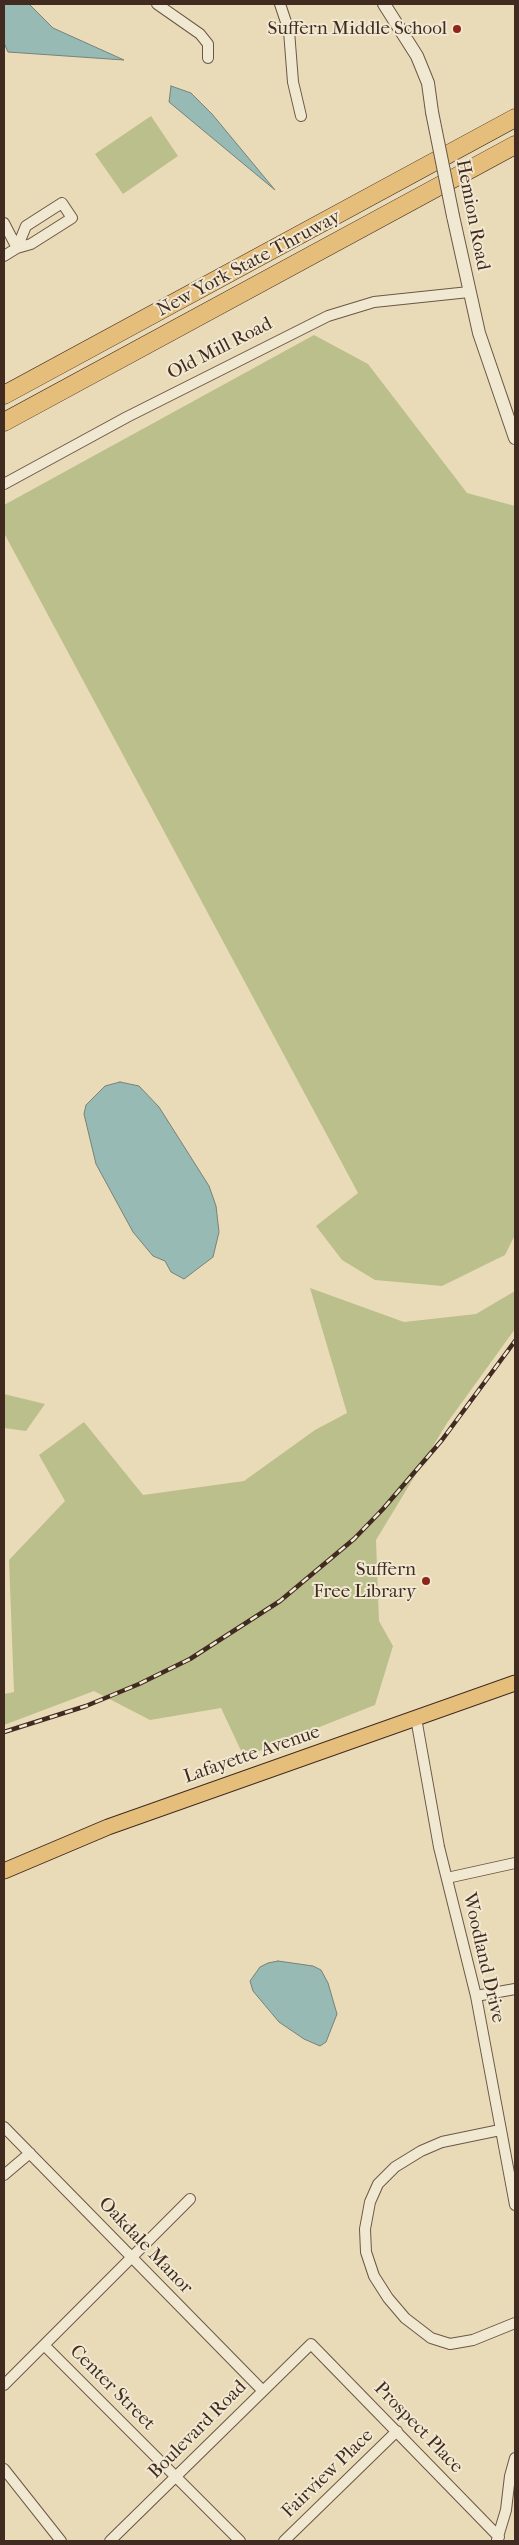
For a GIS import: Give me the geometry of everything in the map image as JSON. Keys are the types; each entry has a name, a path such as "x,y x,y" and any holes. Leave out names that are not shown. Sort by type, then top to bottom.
{"highway":[{"name":"New York State Thruway","path":"4,395 515,118"},
{"name":"New York State Thruway","path":"4,422 515,145"}],"main road":[{"name":"Lafayette Avenue","path":"4,1871 108,1827 515,1683"}],"street":[{"path":"157,4 200,34 208,44 208,58"},
{"path":"280,4 289,31 293,82 301,116"},
{"name":"Hemion Road","path":"384,4 417,56 428,83 432,112 469,292 490,371 511,418 515,438"},
{"path":"4,256 17,248 31,244 72,218 62,203 26,226 17,248"},
{"path":"4,223 17,248"},
{"name":"Old Mill Road","path":"4,484 126,417 328,316 374,302 469,292"},
{"name":"Woodland Drive","path":"416,1718 447,1878 476,1996 515,2205"},
{"path":"447,1878 515,1863"},
{"path":"476,1996 515,1988"},
{"name":"Oakdale Manor","path":"4,2127 262,2390"},
{"path":"500,2130 442,2142 421,2151 395,2167 378,2184 370,2202 365,2229 366,2252 374,2276 388,2298 405,2318 431,2338 450,2344 473,2340 515,2323"},
{"path":"4,2175 30,2152"},
{"path":"4,2385 190,2199"},
{"name":"Boulevard Road","path":"110,2541 311,2344"},
{"name":"Prospect Place","path":"311,2344 397,2431 498,2539"},
{"name":"Center Street","path":"44,2345 240,2541"},
{"name":"Fairview Place","path":"284,2541 397,2431"},
{"path":"498,2539 515,2458"},
{"path":"4,2469 61,2541"}],"green space":[{"path":"151,116 178,156 123,194 95,154"},
{"path":"314,335 368,364 467,493 515,506 515,1235 505,1255 442,1286 375,1280 342,1260 316,1226 358,1193 4,533 4,505"},
{"path":"310,1288 404,1322 476,1314 515,1291 515,1329 447,1423 376,1540 379,1621 393,1646 375,1705 244,1757 221,1708 150,1720 94,1691 4,1725 4,1694 14,1692 9,1560 65,1501 39,1455 84,1422 143,1495 244,1481 315,1430 347,1413"},
{"path":"4,1394 45,1404 26,1431 4,1428"}],"water":[{"path":"4,4 29,4 53,28 124,60 8,52 4,43"},
{"path":"171,86 191,93 212,114 275,190 169,102"},
{"path":"120,1082 139,1086 159,1107 209,1186 216,1206 219,1232 213,1257 184,1279 171,1272 165,1261 153,1256 133,1232 96,1164 84,1114 86,1105 105,1086"},
{"path":"278,1961 313,1966 321,1970 328,1983 337,2014 326,2042 320,2046 304,2039 279,2022 253,1991 250,1981 260,1967"}],"railway":[{"path":"4,1732 86,1706 139,1684 190,1659 280,1601 354,1539 383,1509 442,1440 515,1341"}],"place":[{"name":"Suffern Middle School","path":"457,29"},
{"name":"Suffern Free Library","path":"426,1581"}]}
